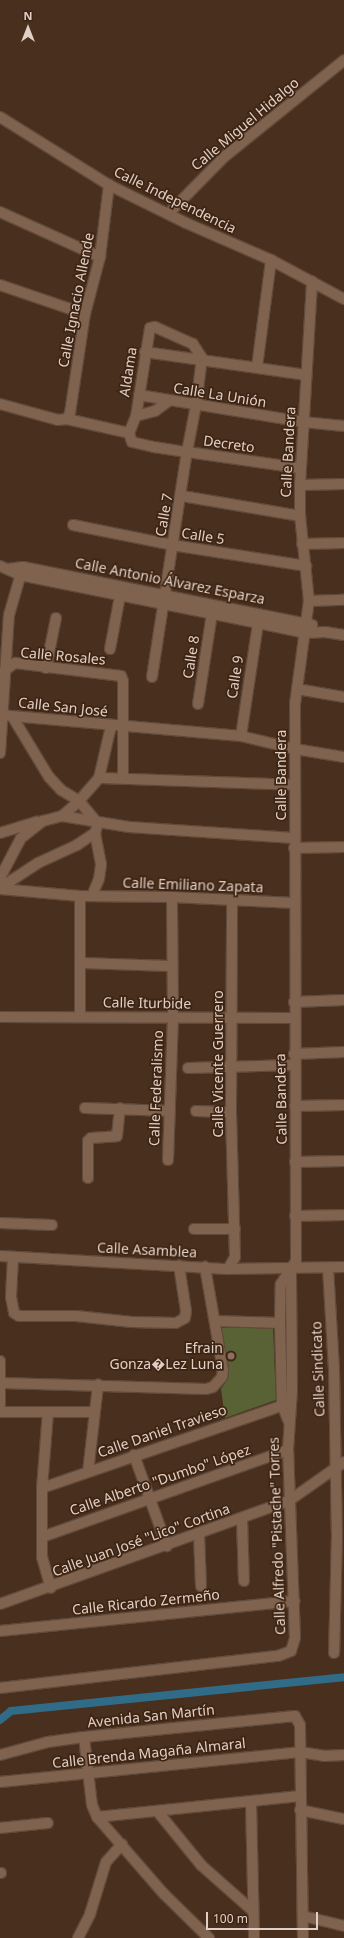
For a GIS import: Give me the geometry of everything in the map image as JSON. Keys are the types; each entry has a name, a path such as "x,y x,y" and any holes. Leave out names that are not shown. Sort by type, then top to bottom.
{"street":[{"name":"Calle Miguel Hidalgo","path":"168,214 224,157 344,60"},
{"name":"Calle Independencia","path":"0,117 109,185 168,214 271,260 344,299"},
{"name":"Calle Ignacio Allende","path":"67,419 70,413 85,314 100,256 109,185"},
{"path":"0,212 100,256"},
{"path":"257,367 271,260"},
{"name":"Calle Bandera","path":"292,1271 296,1261 294,1054 295,750 297,689 307,628 309,601 300,516 300,468 312,281"},
{"path":"0,285 85,314"},
{"name":"Aldama","path":"129,433 136,416 145,352 149,331 152,327 193,344 202,358"},
{"path":"145,352 202,358 306,375"},
{"name":"Calle 7","path":"152,676 165,599 172,545 182,496 187,452 196,405 202,358"},
{"name":"Calle La Unión","path":"139,395 303,422 344,426"},
{"path":"136,416 155,411 169,401"},
{"path":"0,404 58,420 67,419 129,433"},
{"name":"Decreto","path":"129,433 132,442 154,447 300,468"},
{"path":"300,485 344,484"},
{"path":"182,496 300,516"},
{"name":"Calle 5","path":"73,525 172,545 306,566"},
{"path":"302,544 344,542"},
{"name":"Calle Antonio Álvarez Esparza","path":"4,568 344,635"},
{"path":"0,753 5,716 4,671 8,652 8,614 22,571"},
{"name":"Calle Antonio Álvarez Esparza","path":"22,571 120,596 165,599 212,614 258,623 307,628"},
{"path":"110,649 120,596"},
{"path":"309,601 344,600"},
{"name":"Calle 8","path":"198,704 212,614"},
{"path":"46,668 56,618"},
{"name":"Calle 9","path":"241,736 258,623"},
{"path":"8,652 15,663"},
{"name":"Calle Rosales","path":"4,671 15,663 121,676 124,681 123,727"},
{"path":"297,689 344,697"},
{"path":"5,716 49,778 61,790 79,801 96,828 101,864 99,879 92,896"},
{"name":"Calle San José","path":"5,716 241,736 295,750 344,757"},
{"path":"0,832 62,816 79,801 99,778 111,726"},
{"path":"120,778 123,727"},
{"path":"99,778 295,785"},
{"path":"62,816 96,828 344,847"},
{"path":"0,878 21,838 43,821"},
{"path":"0,889 38,864 77,845 96,828"},
{"name":"Calle Emiliano Zapata","path":"0,889 80,896 172,897 294,903"},
{"path":"80,896 80,1016"},
{"name":"Calle Federalismo","path":"168,1160 173,1017 170,966 172,897"},
{"name":"Calle Vicente Guerrero","path":"228,1269 235,1256 231,1112 232,900"},
{"path":"80,963 170,966"},
{"path":"294,1002 344,1000"},
{"name":"Calle Iturbide","path":"0,1017 80,1016 294,1018"},
{"path":"294,1054 344,1052"},
{"path":"188,1068 295,1065"},
{"path":"295,1106 344,1105"},
{"path":"85,1108 120,1108 170,1111"},
{"path":"88,1178 88,1141 92,1138 117,1136 120,1108"},
{"path":"196,1111 231,1112"},
{"path":"295,1162 344,1161"},
{"path":"295,1216 344,1215"},
{"path":"0,1223 52,1225"},
{"path":"194,1229 235,1229"},
{"name":"Calle Asamblea","path":"0,1256 228,1269 292,1271 344,1267"},
{"path":"13,1257 11,1297 14,1313 19,1316 76,1316 132,1322 176,1323 185,1318 186,1311 179,1266"},
{"path":"2,1383 213,1387 222,1377 223,1370 205,1267"},
{"name":"Calle Sindicato","path":"328,1268 334,1369 334,1469 339,1575 334,1653"},
{"name":"Calle Alfredo \"Pistache\" Torres","path":"0,1688 278,1656 291,1651 295,1638 288,1420 280,1323 282,1284 292,1271"},
{"name":"Calle Alfredo \"Pistache\" Torres","path":"287,1404 292,1271"},
{"path":"215,1321 280,1323"},
{"path":"0,1361 2,1383 0,1405"},
{"path":"88,1472 98,1384"},
{"name":"Calle Daniel Travieso","path":"42,1488 134,1455 287,1404"},
{"path":"0,1412 94,1412"},
{"path":"48,1412 42,1488 42,1562 51,1588"},
{"name":"Calle Alberto \"Dumbo\" López","path":"42,1537 288,1450"},
{"path":"134,1455 167,1546"},
{"name":"Calle Juan José \"Lico\" Cortina","path":"0,1604 51,1588 242,1519 290,1500 344,1462"},
{"path":"242,1519 244,1580"},
{"path":"199,1534 201,1586"},
{"name":"Calle Ricardo Zermeño","path":"0,1631 294,1601"},
{"name":"Avenida San Martín","path":"0,1755 48,1742 84,1737 289,1716 297,1718 300,1725 300,1752"},
{"path":"84,1737 92,1805 97,1817 164,1894 209,1938"},
{"path":"300,1752 303,1938"},
{"name":"Calle Brenda Magaña Almaral","path":"0,1782 300,1752 324,1756 344,1755"},
{"path":"97,1817 158,1812 300,1796"},
{"path":"252,1802 254,1938"},
{"path":"300,1810 344,1819"},
{"path":"158,1812 202,1865 253,1912"},
{"path":"0,1828 48,1823"},
{"path":"78,1938 96,1897 106,1862 122,1844"},
{"path":"303,1916 344,1926"}],"green space":[{"path":"221,1328 273,1328 276,1400 225,1418 221,1389 228,1378 228,1370"}],"waterway":[{"path":"0,1720 11,1711 344,1677"}],"place":[{"name":"Efrain Gonza�Lez Luna","path":"231,1356"}]}
